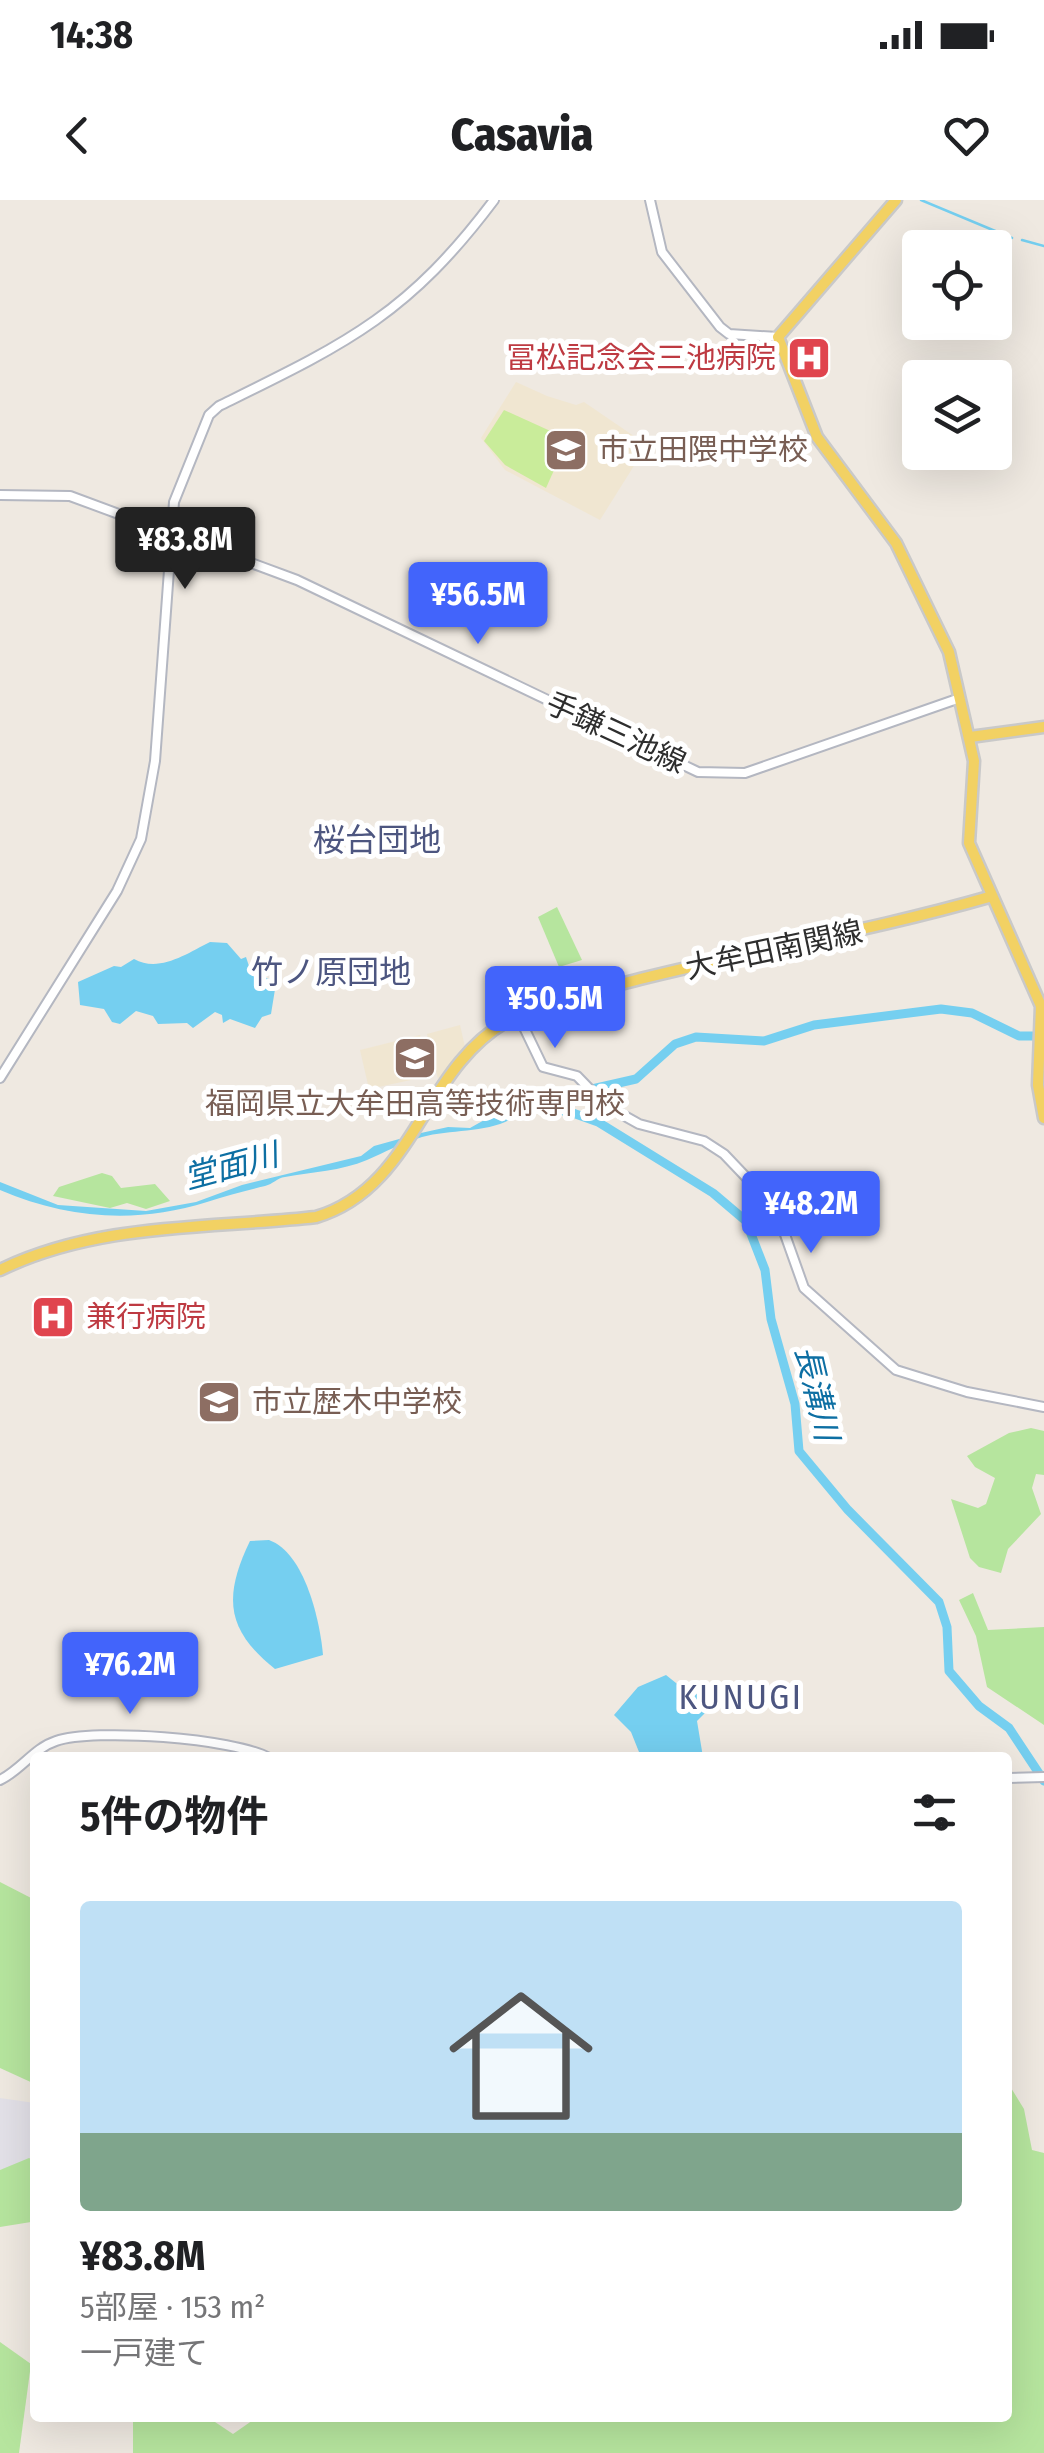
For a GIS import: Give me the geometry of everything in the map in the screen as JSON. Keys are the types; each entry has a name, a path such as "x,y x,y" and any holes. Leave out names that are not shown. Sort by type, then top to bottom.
{"main road":[{"path":"896,200 778,337 817,437 900,550 948,652 976,778 969,843 989,897 1041,1006 1038,1086 1044,1118"},
{"path":"970,738 1044,727"},
{"name":"大牟田南関線","path":"0,1270 57,1246 96,1236 316,1218 360,1199 396,1157 468,1052 518,1016 671,972 870,930 989,897"}],"street":[{"path":"0,1078 116,891 140,838 156,760 170,533 180,482 213,409 321,357 386,316 440,268 494,200"},
{"path":"650,200 662,252 720,327 729,334 778,337"},
{"name":"手鎌三池線","path":"0,496 70,496 331,595 698,772 745,773 960,698"},
{"path":"518,1016 543,1067 571,1072 605,1105 639,1124 713,1146 744,1172 782,1228 804,1288 896,1370 967,1392 1044,1407"},
{"path":"41,1752 51,1743 73,1738 164,1735 258,1752"},
{"path":"0,1780 30,1761"},
{"path":"1012,1778 1044,1777"}],"shaded area":[{"name":"市立田隈中学校","path":"516,382 576,405 584,402 647,445 600,520 505,470 481,438"},
{"name":"福岡県立大牟田高等技術専門校","path":"460,1025 465,1047 438,1079 427,1034"},
{"name":"福岡県立大牟田高等技術専門校","path":"420,1035 429,1068 425,1077 369,1089 360,1050"},
{"path":"0,2098 30,2102 30,2162 0,2170"}],"green space":[{"path":"504,410 568,439 546,488 505,465 484,441"},
{"path":"557,907 582,960 559,967 538,917"},
{"path":"102,1173 112,1176 121,1188 155,1184 170,1201 146,1209 127,1203 110,1208 53,1196 59,1187"},
{"path":"1031,1428 1044,1431 1044,1475 1036,1474 1032,1488 1041,1514 1008,1549 1001,1573 979,1567 970,1558 951,1499 978,1508 986,1504 995,1478 975,1467 967,1456 1009,1433"},
{"path":"973,1593 988,1630 1044,1627 1044,1725 987,1687 976,1636 959,1600"},
{"path":"0,1882 30,1897 30,2082 0,2068"},
{"path":"1012,2090 1024,2109 1032,2150 1044,2153 1044,2453 133,2453 133,2422 215,2422 233,2434 250,2422 1012,2422"},
{"path":"30,2158 30,2222 0,2227 0,2170"},
{"path":"0,2342 30,2363 30,2371 19,2453 0,2453"}],"water":[{"path":"210,942 227,943 268,979 277,977 271,1014 262,1017 255,1028 230,1019 223,1023 222,1015 215,1012 193,1028 187,1023 158,1024 153,1016 136,1011 120,1024 112,1022 104,1009 80,1005 78,982 134,959 163,963"},
{"path":"550,1103 564,1111 563,1116 555,1109 522,1111 500,1124 422,1137 347,1167 282,1178 181,1209 103,1215 51,1207 0,1190 0,1182 58,1205 146,1211 196,1202 242,1185 361,1156 374,1146 421,1133 448,1127 470,1128 495,1114"},
{"path":"269,1540 282,1547 301,1573 314,1607 323,1655 275,1669 238,1626 233,1596 250,1541"},
{"path":"666,1675 691,1695 711,1692 715,1696 713,1705 697,1721 702,1752 639,1752 631,1732 614,1715 638,1687"}],"waterway":[{"path":"921,200 993,230"},
{"path":"1022,240 1044,246"},
{"name":"堂面川","path":"544,1108 570,1094 636,1079 675,1044 696,1037 764,1041 814,1025 941,1009 972,1013 1019,1036 1044,1036"},
{"name":"長溝川","path":"556,1107 598,1122 713,1193 746,1221 765,1270 771,1319 795,1404 799,1451 848,1510 939,1602 947,1627 949,1671 979,1706 1009,1728 1044,1781"}],"place":[{"name":"冨松記念会三池病院","path":"809,358"},
{"name":"市立田隈中学校","path":"566,450"},
{"name":"福岡県立大牟田高等技術専門校","path":"415,1058"},
{"name":"兼行病院","path":"53,1317"},
{"name":"市立歴木中学校","path":"219,1402"}],"district":[{"name":"桜台団地","path":"377,840"},
{"name":"竹ノ原団地","path":"331,972"},
{"name":"KUNUGI","path":"741,1697"}]}
